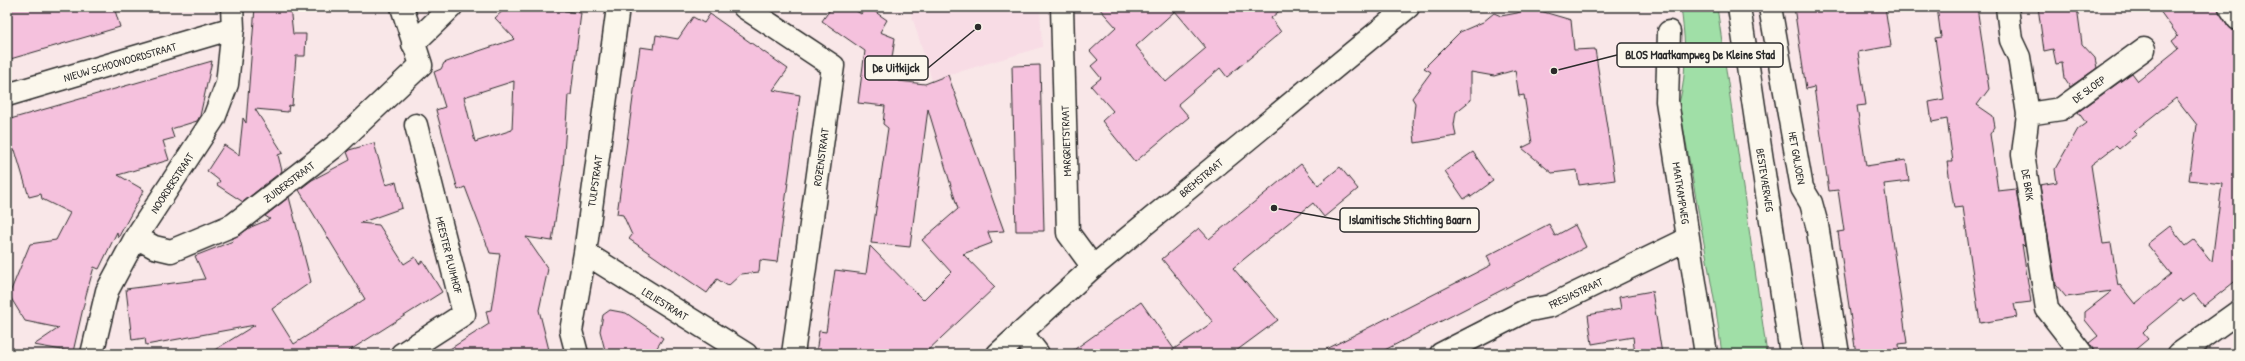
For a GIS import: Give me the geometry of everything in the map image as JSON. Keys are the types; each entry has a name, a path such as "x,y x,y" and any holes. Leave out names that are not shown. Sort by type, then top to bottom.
{"street":[{"name":"NOORDERSTRAAT","path":"92,354 107,291 136,236 214,118 227,84 233,28 232,7"},
{"path":"402,7 413,44 451,7"},
{"name":"TULPSTRAAT","path":"577,354 571,331 585,253 618,7"},
{"name":"ROZENSTRAAT","path":"744,7 833,66 793,354"},
{"name":"MARGRIETSTRAAT","path":"1062,7 1068,233 1093,267"},
{"name":"BREMSTRAAT","path":"998,354 1093,267 1408,7"},
{"name":"BESTEVAERWEG","path":"1739,7 1791,354"},
{"name":"HET GALJOEN","path":"1770,7 1802,188 1811,203 1817,225 1838,354"},
{"name":"DE BRIK","path":"2007,7 2011,40 2019,57 2028,114 2023,154 2047,309 2082,354"},
{"path":"2230,7 2238,19"},
{"name":"NIEUW SCHOONOORDSTRAAT","path":"7,95 233,28"},
{"name":"MAATKAMPWEG","path":"1669,32 1667,101 1706,354"},
{"name":"ZUIDERSTRAAT","path":"136,236 154,247 171,251 232,225 334,147 421,65 413,44"},
{"name":"DE SLOEP","path":"2028,114 2061,109 2144,49"},
{"name":"MEESTER PLUIMHOF","path":"402,354 464,314 416,125"},
{"name":"FRESIASTRAAT","path":"1441,354 1525,311 1550,306 1688,238"},
{"name":"LELIESTRAAT","path":"585,253 746,354"},
{"path":"2179,354 2238,312"},
{"path":"1021,332 1038,354"}],"shaded area":[{"path":"909,7 1040,7 1042,47 932,80"}],"green space":[{"path":"1681,7 1717,7 1767,354 1722,354 1716,310 1679,103 1685,67 1684,31"}],"building":[{"path":"7,7 114,7 120,27 7,60"},
{"path":"255,7 290,7 293,34 306,34 305,56 296,56 292,106 289,105 288,112 255,109 283,153 278,155 282,171 243,202 217,185 220,181 207,171 224,145 239,155 243,118 246,123"},
{"path":"507,7 557,7 556,10 581,13 571,95 568,95 563,169 552,241 526,237 548,269 539,310 550,354 442,354 489,324 486,311 491,310 500,254 490,253 465,187 458,190 436,110 445,107 434,72 441,69 444,63 515,39 495,18","holes":["514,81 512,130 475,142 464,97"]},
{"path":"832,7 850,7 861,14 868,7 887,20 880,32 895,38 890,71 899,73 898,81 925,84 948,75 1004,231 988,232 992,243 963,254 995,287 924,354 816,354 819,331 826,332 835,270 866,274 870,246 923,300 951,272 922,240 958,209 928,109 910,247 871,243 888,128 883,124 885,106 858,103 865,51 822,21"},
{"path":"1098,7 1284,7 1271,18 1281,32 1227,77 1220,68 1178,104 1189,117 1135,162 1102,121 1113,111 1091,86 1101,78 1091,66 1098,60 1090,51 1116,27","holes":["1175,11 1206,48 1166,82 1136,46"]},
{"path":"1794,7 1885,7 1891,46 1858,52 1866,105 1857,106 1866,166 1906,160 1909,181 1884,184 1907,343 1899,344 1900,354 1856,354 1838,232 1844,231 1838,190 1829,191 1814,87 1806,89"},
{"path":"1937,7 1977,7 1989,89 1977,105 1993,116 1995,127 1990,134 1998,191 2016,189 2025,247 2022,244 2031,302 2014,304 2017,317 1980,323 1963,207 1954,208 1947,162 1953,162 1947,119 1932,122 1929,102 1944,99 1935,38 1941,37"},
{"path":"2038,7 2077,7 2082,44 2095,58 2097,68 2070,87 2064,78 2062,63 2056,64 2053,49 2044,51"},
{"path":"2157,7 2217,7 2228,26 2238,34 2238,279 2204,306 2194,294 2183,302 2181,299 2147,327 2148,328 2143,333 2148,339 2130,354 2094,354 2089,343 2098,336 2085,320 2085,312 2112,291 2066,297 2056,285 2040,185 2057,182 2055,169 2078,129 2086,123 2078,112 2132,73 2138,81 2178,49 2172,41 2178,36","holes":["2176,98 2197,125 2189,180 2222,184 2212,262 2194,240 2186,246 2170,226 2147,244 2171,274 2135,304 2120,285 2118,286 2111,243 2103,244 2091,165 2116,146 2119,149 2137,134 2134,131"]},
{"path":"1530,8 1571,20 1574,50 1595,49 1615,180 1579,185 1577,170 1552,173 1522,148 1532,143 1524,95 1519,96 1515,70 1494,76 1471,72 1471,100 1456,112 1454,125 1456,136 1415,143 1413,123 1415,103 1412,98 1431,72 1424,68 1460,32 1483,22 1494,13 1501,16 1517,13"},
{"path":"710,14 788,69 773,90 800,95 777,262 760,260 759,272 741,274 728,286 717,279 707,293 629,239 632,235 623,215 617,214 640,47 654,49 656,35 678,39 693,17 704,23"},
{"path":"212,61 200,116 197,121 171,129 174,138 163,141 169,160 118,175 144,190 118,238 117,232 99,269 94,267 73,352 34,345 59,328 25,321 9,295 30,244 56,240 70,213 42,199 41,194 29,197 15,150 7,152 7,120"},
{"path":"1040,65 1044,231 1016,231 1012,66"},
{"path":"374,143 386,185 396,182 402,208 360,223 379,225 404,264 415,257 419,264 423,261 442,292 344,354 208,354 255,325 146,345 145,338 132,340 126,289 205,279 195,256 233,241 232,239 251,227 270,219 265,216 289,197 311,282 272,309 294,344 365,299 299,190 312,180 350,160 347,152 349,150"},
{"path":"1473,152 1493,181 1471,197 1470,195 1464,199 1445,171"},
{"path":"1301,164 1318,185 1340,167 1358,189 1324,217 1313,203 1233,268 1278,320 1232,354 1068,354 1141,302 1174,349 1213,322 1162,259 1199,228 1209,239"},
{"path":"1549,224 1555,236 1575,225 1586,247 1377,354 1317,354 1491,265 1487,256"},
{"path":"1652,291 1662,354 1635,354 1633,337 1592,344 1588,315 1621,309 1619,297"},
{"path":"610,310 626,313 663,338 653,354 606,354 600,331 603,315"}],"place":[{"name":"De Uitkijck","path":"978,27"},
{"name":"BLOS Maatkampweg De Kleine Stad","path":"1554,71"},
{"name":"Islamitische Stichting Baarn","path":"1274,208"}]}
